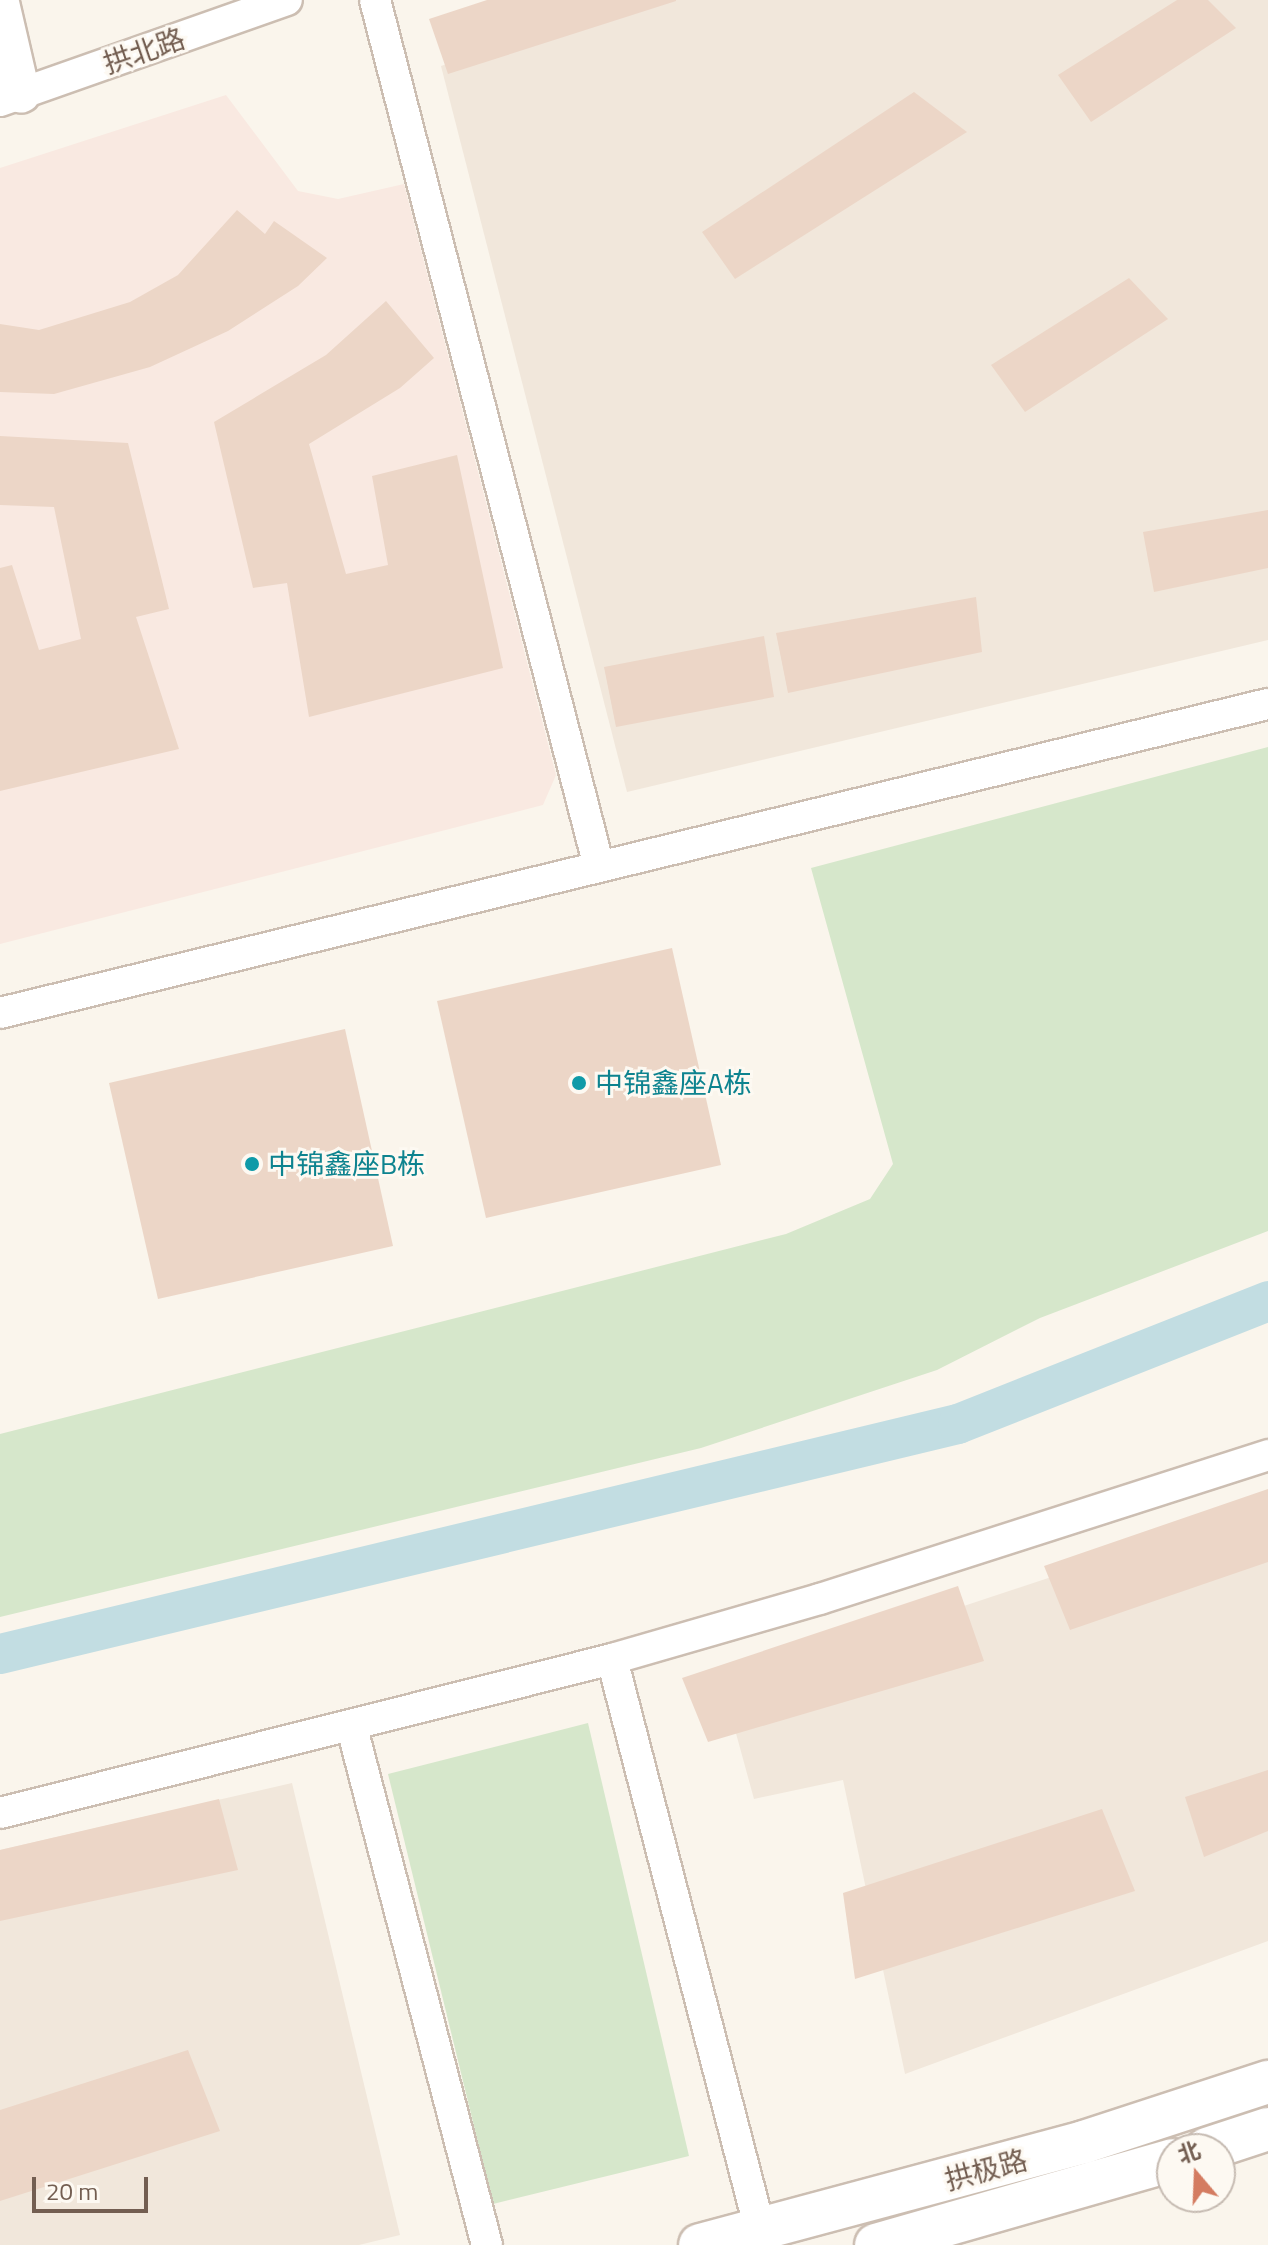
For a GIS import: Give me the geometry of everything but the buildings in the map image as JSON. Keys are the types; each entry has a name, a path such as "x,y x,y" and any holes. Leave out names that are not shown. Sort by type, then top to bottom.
{"main road":[{"name":"拱极路","path":"700,2245 762,2238 1084,2142 1268,2082"},
{"path":"1236,2139 1268,2129"},
{"name":"拱极路","path":"876,2245 1156,2165"}],"street":[{"name":"拱北路","path":"11,97 287,0"},
{"path":"375,0 599,867"},
{"path":"0,3 11,97"},
{"path":"0,1013 1268,704"},
{"path":"0,1813 352,1728 612,1659 820,1599 1268,1455"},
{"path":"612,1659 762,2238"},
{"path":"352,1728 487,2245"}],"shaded area":[{"path":"629,0 1268,0 1268,640 627,792 441,66"},
{"path":"226,95 298,191 338,199 404,184 556,775 543,805 0,944 0,168"},
{"path":"1268,1505 1268,1941 905,2074 843,1780 754,1799 723,1686"},
{"path":"292,1783 400,2235 359,2245 0,2245 0,1850"}],"green space":[{"path":"1268,747 1268,1231 1040,1318 937,1370 701,1448 0,1617 0,1434 786,1234 870,1199 893,1164 811,868"},
{"path":"588,1723 689,2156 493,2204 388,1774"}],"waterway":[{"path":"0,1654 958,1424 1268,1301"}],"place":[{"name":"中锦鑫座A栋","path":"579,1083"},
{"name":"中锦鑫座B栋","path":"252,1164"}]}
